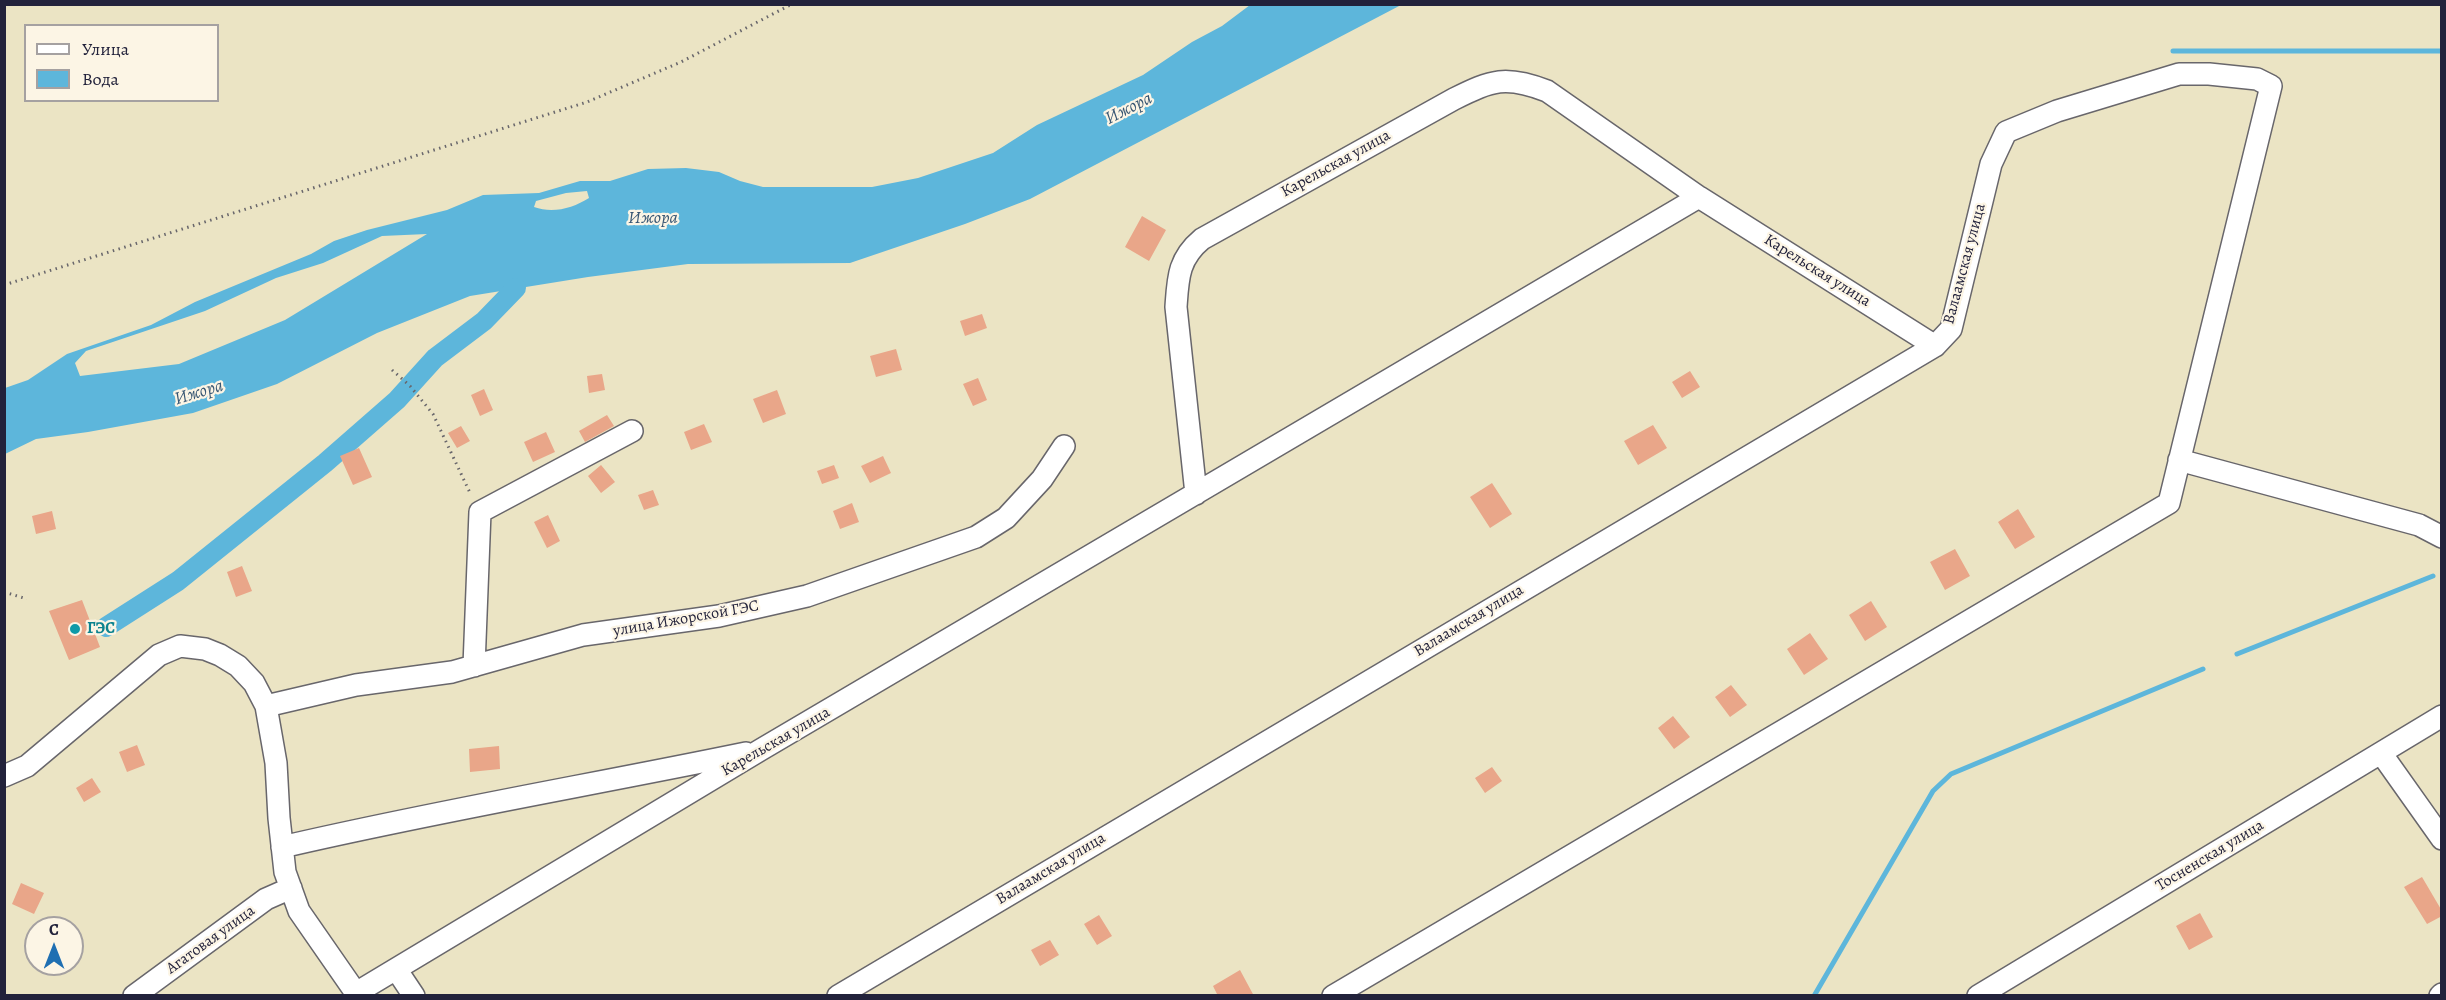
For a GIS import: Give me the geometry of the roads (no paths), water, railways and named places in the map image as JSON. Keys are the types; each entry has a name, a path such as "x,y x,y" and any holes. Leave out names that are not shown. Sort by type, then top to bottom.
{"street":[{"name":"Валаамская улица","path":"837,996 1935,346 1951,329 1991,164 2006,132 2057,111 2178,74 2209,74 2257,79 2271,86 2179,460"},
{"name":"Карельская улица","path":"1196,494 1176,307 1182,263 1190,249 1202,239 1486,83 1507,81 1527,83 1547,91 1699,197 1935,346"},
{"name":"Карельская улица","path":"357,994 762,749 1699,197"},
{"path":"474,666 480,512 632,431"},
{"name":"улица Ижорской ГЭС","path":"266,706 356,685 452,672 583,635 718,616 807,596 976,537 1006,518 1042,479 1064,446"},
{"path":"1333,996 2169,503 2179,460 2440,530"},
{"path":"4,776 27,766 159,656 180,646 205,649 238,666 254,683 266,706 276,763 285,872 299,911 357,994"},
{"name":"Тосненская улица","path":"1978,996 2442,716"},
{"path":"282,847 450,810 572,789 762,749"},
{"path":"2381,753 2442,839"},
{"name":"Агатовая улица","path":"134,996 158,989 266,899 291,888"},
{"path":"396,969 414,996"}],"water":[{"name":"Ижора","path":"1250,5 1401,5 1030,199 850,263 688,264 470,296 377,333 277,384 193,413 36,439 5,454 5,388 28,380 67,354 151,325 195,302 311,254 334,241 367,230 447,210 483,195 539,193 580,181 610,181 648,169 686,168 719,172 763,187 872,187 918,178 993,153 1037,125 1143,75 1192,42 1222,26","holes":["587,191 589,198 570,207 556,210 534,207 536,201 566,193","427,234 285,320 179,364 80,376 75,363 86,351 205,311 276,278 323,263 382,236"]}],"waterway":[{"path":"2173,51 2442,51"},
{"path":"106,627 178,581 325,463 397,400 435,358 484,321 516,288"},
{"path":"2237,654 2433,576"},
{"path":"1814,996 1933,791 1951,774 2203,669"}],"place":[{"name":"ГЭС","path":"75,629"}]}
